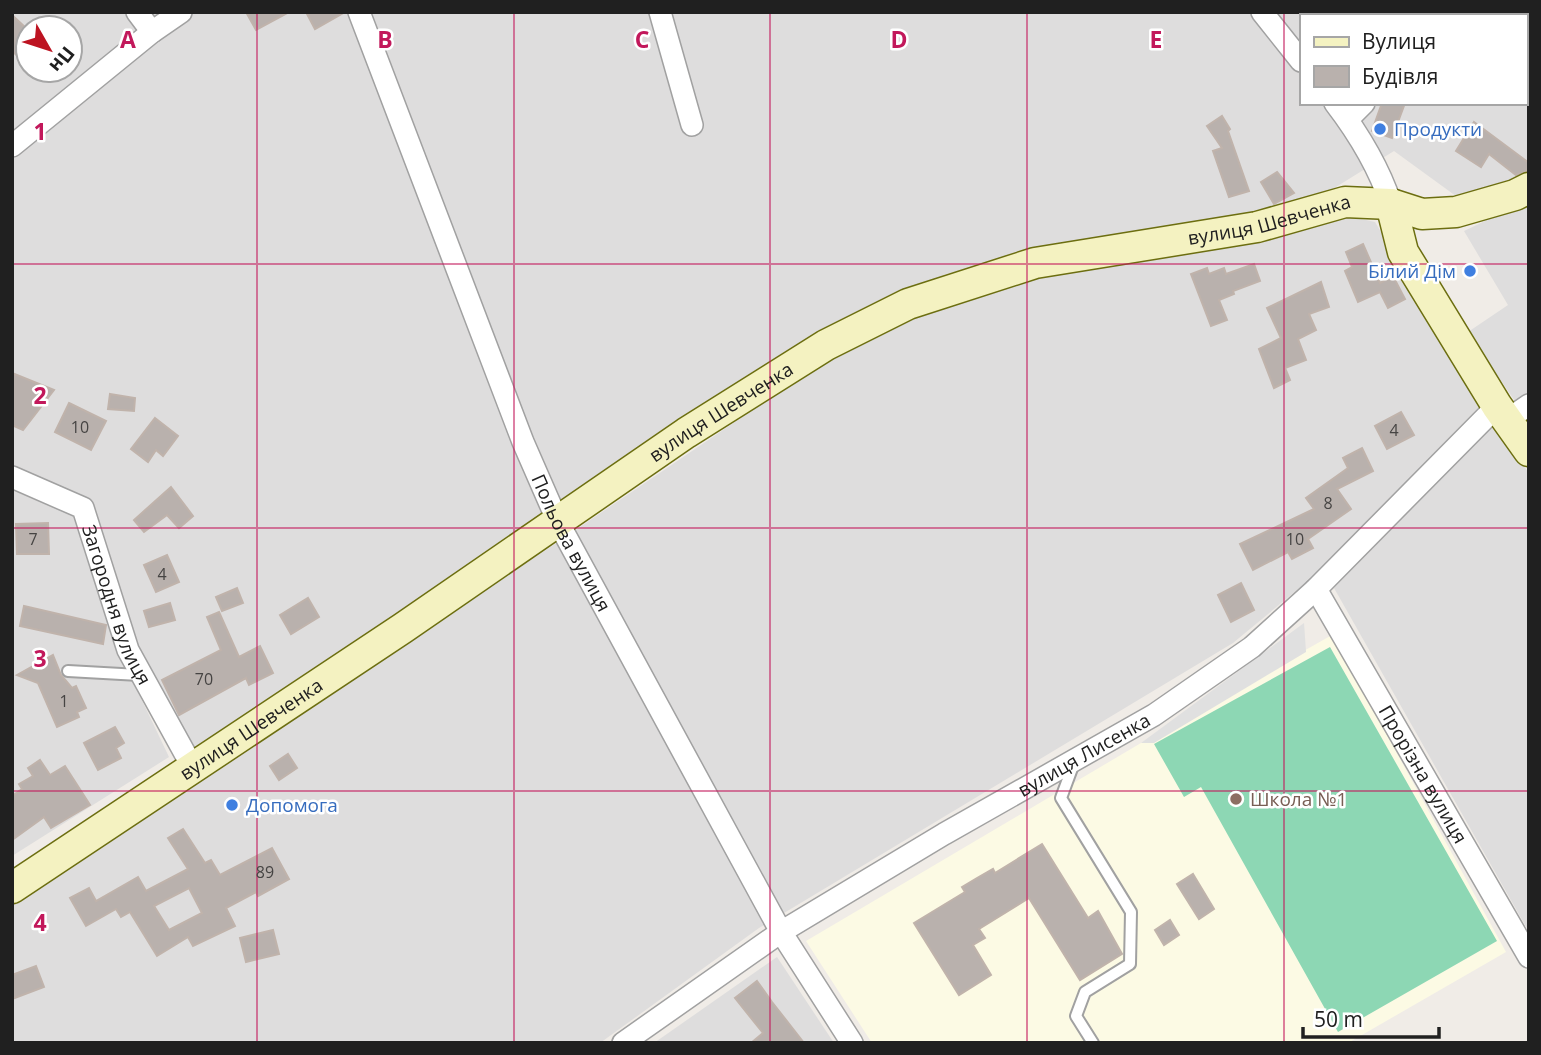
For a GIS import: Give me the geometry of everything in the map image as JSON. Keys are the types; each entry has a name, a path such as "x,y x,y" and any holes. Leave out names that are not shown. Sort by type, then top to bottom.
{"street":[{"path":"137,12 152,32"},
{"path":"12,146 152,32 181,12"},
{"name":"Польова вулиця","path":"359,12 523,442 558,522 781,932 852,1043"},
{"path":"660,12 692,125"},
{"path":"1262,12 1300,60"},
{"path":"1358,105 1341,111 1383,181 1403,252 1511,410 1529,451"},
{"name":"вулиця Шевченка","path":"12,888 558,522 686,433 827,345 908,304 1035,262 1256,227 1345,202 1391,205 1422,214 1456,212 1515,195 1529,188"},
{"name":"вулиця Лисенка","path":"623,1043 781,932 1154,715 1252,647 1511,410"},
{"name":"Загородня вулиця","path":"12,477 83,508 128,650 139,675 193,768"},
{"name":"Прорізна вулиця","path":"1316,589 1529,957"}],"lane":[{"path":"68,671 139,675"},
{"path":"1075,760 1061,799 1131,912 1130,964 1085,992 1076,1016 1093,1043"}],"shaded area":[{"path":"12,12 1529,12 1529,181 1460,199 1394,151 1315,200 1229,220 1095,239 946,274 821,338 610,476 544,511 530,530 193,754 134,646 89,502 12,469"},
{"path":"1529,200 1529,422 1468,332 1508,305 1464,231"},
{"path":"1343,215 1375,222 1483,403 1315,575 1233,643 759,928 600,1043 12,1043 12,901 546,550 810,371 903,322 1031,274 1142,262"},
{"path":"1494,425 1529,473 1529,932 1334,588"},
{"path":"12,490 76,516 117,648 169,757 12,856"},
{"path":"1304,623 1306,652 1154,743 1141,743"},
{"name":"Школа №1","path":"1332,635 1506,952 1348,1043 872,1043 806,941 1141,743"},
{"path":"777,957 834,1043 654,1043"}],"green space":[{"path":"1330,647 1497,941 1338,1032 1201,787 1184,797 1154,744"}],"building":[{"path":"246,12 289,12 256,30"},
{"path":"306,12 345,12 315,29"},
{"path":"12,15 14,53 12,51"},
{"path":"1381,105 1404,105 1392,138 1372,131"},
{"path":"1222,116 1230,129 1228,131 1249,191 1229,197 1213,151 1222,148 1207,126"},
{"path":"1474,122 1529,163 1527,171 1516,175 1489,154 1481,167 1456,151"},
{"path":"1277,172 1294,193 1274,204 1261,182"},
{"path":"1363,244 1380,283 1393,276 1405,299 1388,308 1380,292 1358,302 1345,271 1352,267 1346,252"},
{"path":"1254,264 1260,281 1233,291 1234,294 1219,300 1227,320 1211,326 1191,274 1207,268 1209,274 1224,268 1226,274"},
{"path":"1321,282 1329,307 1309,314 1316,330 1298,339 1306,360 1285,368 1290,380 1274,388 1259,349 1281,338 1267,308"},
{"path":"12,373 54,390 23,430 12,425"},
{"path":"110,394 135,398 134,411 108,409"},
{"path":"69,403 106,421 91,450 55,432"},
{"path":"1401,412 1414,435 1387,449 1375,426"},
{"path":"155,418 178,436 163,456 156,450 148,462 131,449"},
{"path":"1362,448 1373,471 1337,489 1351,509 1308,539 1313,548 1292,559 1288,552 1253,570 1240,544 1314,509 1306,498 1348,468 1343,458"},
{"path":"171,487 193,516 179,528 167,515 144,532 134,520"},
{"path":"48,523 49,554 17,554 16,524"},
{"path":"167,555 179,582 156,592 144,565"},
{"path":"1241,583 1254,610 1231,622 1218,595"},
{"path":"237,588 243,603 222,611 216,597"},
{"path":"308,598 319,617 291,634 280,615"},
{"path":"170,603 175,620 149,627 144,611"},
{"path":"24,606 106,625 103,644 20,626"},
{"path":"219,612 239,657 260,646 273,673 249,685 246,678 179,715 162,680 221,650 207,617"},
{"path":"53,655 61,675 72,688 76,686 86,708 77,712 79,717 57,727 38,683 17,675"},
{"path":"115,727 124,743 116,748 121,758 98,770 84,743"},
{"path":"288,754 297,768 279,780 270,766"},
{"path":"40,760 50,775 65,766 90,805 51,828 44,817 12,840 12,796 22,789 19,784 33,776 28,768"},
{"path":"183,829 205,863 211,860 220,875 272,848 289,879 258,896 256,892 226,908 235,926 193,946 188,937 157,956 130,912 121,917 116,909 86,926 70,898 89,888 96,901 138,877 146,891 188,869 168,838","holes":["189,888 202,913 169,930 154,906"]},
{"path":"1042,844 1088,918 1098,911 1122,954 1080,980 1029,898 979,929 985,938 973,945 991,975 959,995 914,923 965,892 962,887 993,869 995,873"},
{"path":"1193,874 1214,909 1199,919 1177,884"},
{"path":"1170,920 1179,935 1164,945 1155,930"},
{"path":"273,930 279,954 246,962 240,938"},
{"path":"36,966 44,987 12,999 12,975"},
{"path":"757,981 804,1043 751,1043 763,1033 735,998"}],"place":[{"name":"Продукти","path":"1380,129"},
{"name":"Білий Дім","path":"1470,271"},
{"name":"Школа №1","path":"1236,799"},
{"name":"Допомога","path":"232,805"}]}
